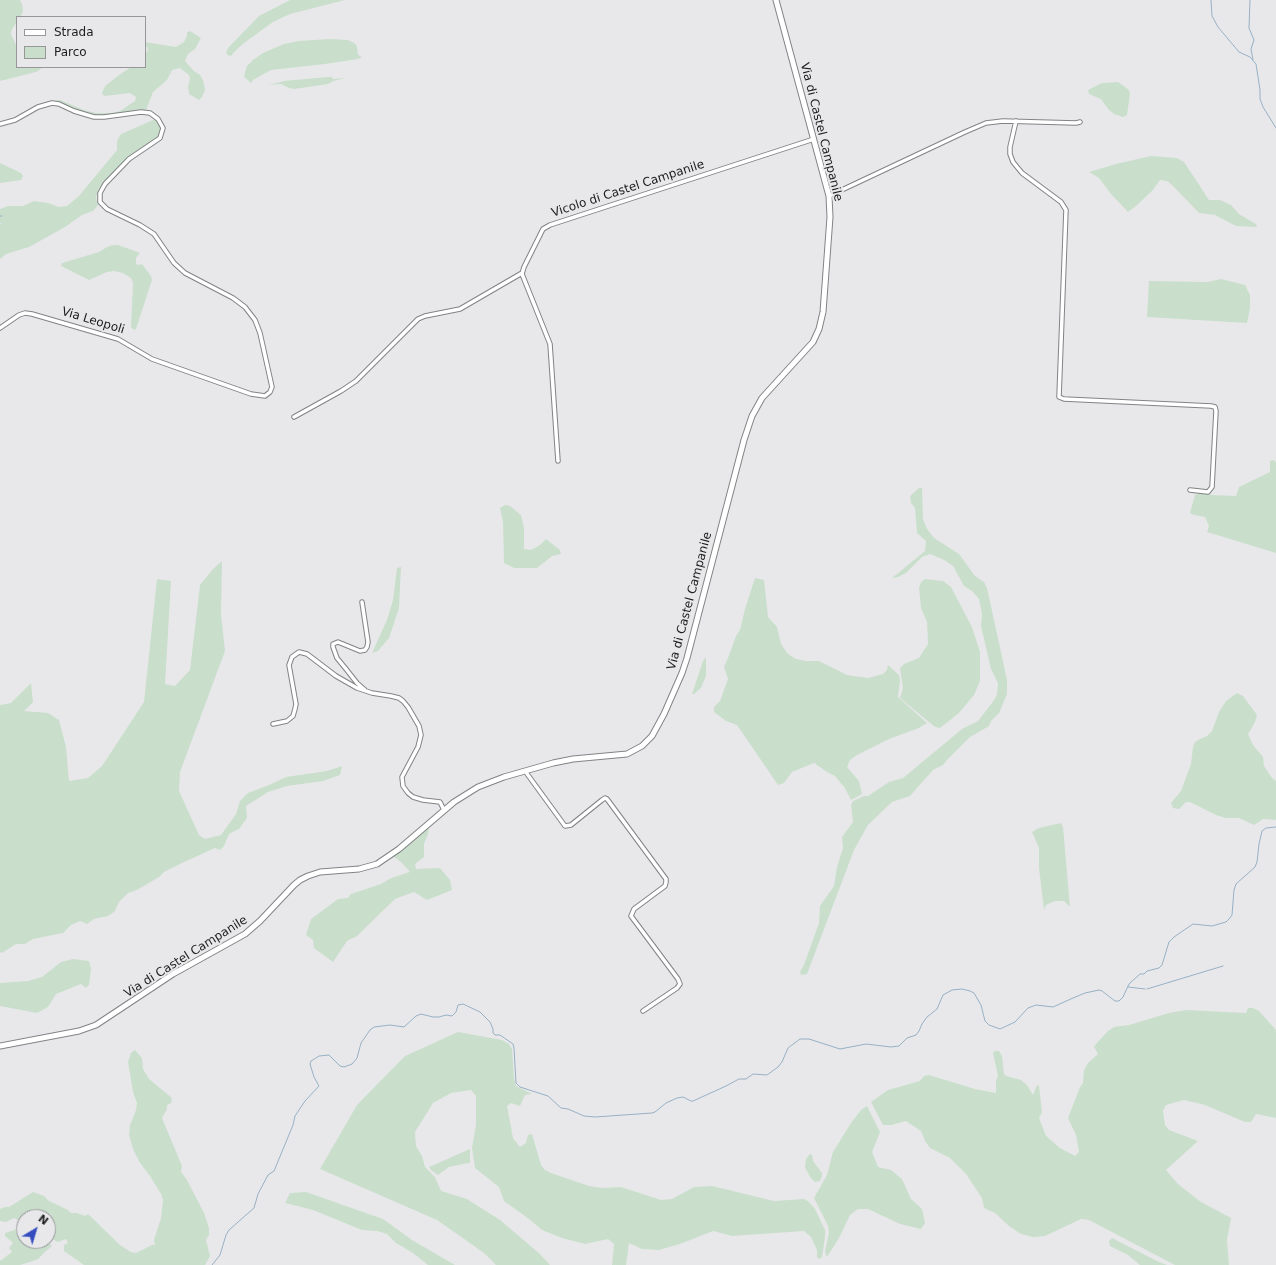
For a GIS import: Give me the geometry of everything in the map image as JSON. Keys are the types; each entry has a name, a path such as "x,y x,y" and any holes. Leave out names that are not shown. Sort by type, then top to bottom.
{"street":[{"name":"Via di Castel Campanile","path":"0,1046 79,1031 96,1025 173,974 245,934 262,919 294,885 303,879 320,872 359,869 377,864 399,849 444,810 476,788 525,771 563,761 629,753 646,743 657,726 680,677 687,658 742,447 752,416 762,398 812,344 819,329 823,308 830,214 829,196 776,0"},
{"name":"Via Leopoli","path":"0,124 20,117 38,107 52,103 59,104 74,112 94,117 141,112 152,114 160,121 163,128 160,138 137,152 102,186 99,200 104,207 140,225 154,234 182,271 194,279 233,298 245,307 255,320 260,333 272,383 271,389 265,396 258,396 152,359 118,339 39,315 29,313 22,314 13,318 0,328"},
{"path":"1016,121 1010,148 1010,154 1013,162 1020,172 1061,202 1066,210 1059,397 1064,399 1214,407 1216,411 1212,487 1208,492 1190,490"},
{"path":"829,196 979,126 995,122 1016,121 1080,122"},
{"name":"Vicolo di Castel Campanile","path":"522,273 542,230 549,225 814,139"},
{"path":"294,417 341,392 356,381 418,319 425,316 460,310 522,273 547,334 550,347 558,461"},
{"path":"362,602 368,640 367,647 365,650 360,651 338,642 334,644 333,648 337,658 350,675 360,686 370,692"},
{"path":"273,724 287,721 292,717 296,709 289,664 292,657 299,652 307,654 330,672 352,686 370,692 396,697 403,701 408,707 419,726 421,737 416,751 403,775 403,785 412,796 423,800 438,802 442,805 444,810"},
{"path":"525,771 565,826 571,825 605,798 608,799 666,879 665,886 634,909 631,916 679,980 680,984 677,988 643,1010"}],"green space":[{"path":"0,0 20,0 23,12 21,16 16,16 16,23 12,29 11,34 16,45 16,68 42,68 36,72 0,81"},
{"path":"290,0 345,0 290,14 273,22 244,43 231,56 226,53 228,48 259,16"},
{"path":"190,31 201,38 195,49 188,54 185,61 200,75 203,80 205,90 199,100 189,94 189,75 180,68 172,70 167,80 153,92 146,110 100,116 87,114 59,102 48,103 48,101 60,100 84,110 96,113 112,113 120,111 135,101 136,97 130,93 104,96 102,93 105,86 130,68 146,68 146,53 148,50 146,42 176,47 184,42 187,32"},
{"path":"330,39 348,40 354,43 357,46 358,55 362,57 358,59 325,64 271,70 253,80 251,83 244,77 247,66 263,53 284,44 298,41"},
{"path":"332,77 333,79 346,78 333,81 328,84 294,89 281,84 269,85 284,81"},
{"path":"1118,82 1129,90 1130,94 1127,115 1123,117 1114,114 1101,99 1089,94 1088,90 1102,83"},
{"path":"153,120 157,120 161,127 160,134 157,138 127,157 98,190 96,198 98,205 93,211 82,215 65,227 29,247 6,254 0,259 0,224 2,223 0,223 0,209 8,206 23,206 34,201 48,203 59,207 67,206 79,196 117,150 117,141 121,134"},
{"path":"1151,156 1177,158 1184,162 1209,200 1220,200 1231,205 1239,214 1256,224 1257,227 1236,226 1215,215 1199,213 1171,184 1167,181 1160,180 1153,190 1128,212 1111,194 1099,178 1089,172"},
{"path":"0,163 21,173 23,176 21,180 0,183"},
{"path":"113,245 118,245 140,253 136,258 136,264 142,264 151,276 152,280 136,329 134,330 131,327 133,283 131,278 123,273 114,271 107,272 89,280 61,266 62,263 99,252"},
{"path":"1221,279 1245,285 1250,295 1250,308 1247,323 1147,317 1149,281 1208,282"},
{"path":"1273,460 1276,462 1276,553 1207,532 1209,526 1205,517 1190,513 1195,495 1199,493 1236,496 1239,487 1270,472 1270,461"},
{"path":"919,488 922,488 923,519 927,529 934,538 959,554 975,576 984,582 987,588 1007,680 1007,694 999,713 991,721 989,726 970,737 943,765 933,770 910,796 892,802 868,825 854,850 807,974 801,975 800,972 819,923 820,906 834,886 837,867 843,848 842,837 853,822 851,805 853,801 864,796 868,796 889,782 903,778 962,729 978,721 997,695 998,683 991,669 981,626 982,614 979,599 972,591 964,586 953,566 930,554 922,557 906,573 892,578 925,551 926,541 917,533 915,508 911,503 910,496"},
{"path":"505,505 510,506 521,515 524,528 524,549 531,550 540,545 546,539 560,550 561,554 552,556 537,568 514,568 504,563 503,522 500,508"},
{"path":"222,561 221,614 225,651 180,772 179,791 199,835 205,839 221,835 236,814 240,801 248,793 286,777 327,771 342,766 340,775 323,781 287,786 268,792 246,806 247,818 239,829 229,834 224,846 220,850 215,848 184,862 164,872 159,877 137,890 128,893 119,902 115,911 108,916 94,919 87,924 80,921 71,925 63,933 33,939 25,944 16,944 2,953 0,952 0,705 11,703 31,683 33,702 24,711 48,713 59,720 66,747 69,781 88,778 102,766 144,702 157,579 171,581 165,684 175,686 190,670 200,585 213,569"},
{"path":"401,567 399,608 389,638 378,651 372,653 387,620 393,600 397,568"},
{"path":"755,578 764,580 768,617 777,627 781,644 788,654 796,659 819,661 847,675 868,678 883,674 887,670 888,665 899,675 900,681 898,697 927,723 919,728 889,739 850,760 847,767 859,781 862,794 851,800 845,788 835,776 814,763 792,772 784,783 778,785 737,725 726,721 714,712 714,707 720,701 728,679 724,667 736,636 740,630"},
{"path":"925,579 943,581 951,587 972,627 980,652 980,681 974,695 959,713 940,728 935,727 900,698 903,688 900,668 904,664 919,658 928,644 927,622 921,608 919,588 921,582"},
{"path":"706,657 706,676 701,688 692,694 703,661"},
{"path":"1237,693 1243,696 1257,715 1248,734 1253,745 1263,757 1264,766 1272,778 1276,781 1276,820 1263,819 1254,825 1239,818 1226,818 1216,815 1190,802 1186,802 1179,809 1173,808 1171,803 1181,791 1191,764 1195,742 1207,736 1212,731 1219,712 1226,701"},
{"path":"1061,823 1063,827 1070,907 1064,901 1055,901 1046,905 1044,910 1039,868 1039,848 1032,832 1039,828"},
{"path":"429,827 424,844 424,857 415,864 416,869 440,868 450,880 452,890 427,900 414,892 395,899 357,936 347,941 333,962 314,948 313,940 306,935 311,919 338,899 348,898 351,894 410,872 403,864 392,856"},
{"path":"73,959 89,961 91,969 89,985 86,988 81,984 56,994 48,1007 37,1013 0,1006 0,983 28,981 42,977 61,962"},
{"path":"1248,1008 1253,1008 1259,1011 1276,1030 1276,1118 1256,1114 1251,1122 1245,1122 1205,1105 1184,1100 1166,1105 1163,1111 1165,1125 1169,1130 1198,1141 1166,1170 1178,1184 1201,1202 1231,1218 1227,1240 1229,1265 1175,1265 1089,1220 1081,1219 1045,1236 1033,1237 1021,1234 1009,1226 995,1213 984,1208 982,1198 966,1174 950,1158 930,1148 921,1131 906,1121 891,1125 883,1125 871,1102 888,1090 920,1081 924,1076 929,1075 975,1089 996,1093 996,1081 998,1076 993,1053 995,1051 999,1051 1002,1056 1004,1074 1006,1076 1021,1080 1027,1085 1033,1095 1037,1085 1039,1086 1042,1112 1039,1118 1046,1136 1060,1148 1075,1156 1079,1152 1076,1135 1068,1118 1083,1083 1084,1070 1088,1063 1098,1054 1094,1047 1108,1031 1114,1027 1129,1025 1169,1013 1186,1010 1246,1013"},
{"path":"458,1032 502,1040 509,1044 512,1049 516,1086 532,1094 525,1095 520,1106 511,1103 507,1106 513,1138 520,1147 526,1143 528,1135 532,1134 541,1165 545,1170 589,1186 602,1188 621,1187 661,1200 672,1199 694,1187 712,1186 774,1201 804,1199 815,1209 825,1230 822,1257 819,1259 817,1257 817,1250 811,1237 804,1231 732,1236 713,1231 680,1244 659,1250 642,1249 629,1243 626,1265 612,1265 614,1244 608,1239 585,1244 562,1238 542,1230 504,1201 499,1187 475,1168 472,1148 476,1125 476,1096 471,1090 451,1093 433,1103 415,1132 416,1146 422,1156 425,1167 435,1177 441,1191 467,1199 500,1220 540,1254 550,1265 496,1265 484,1253 437,1220 320,1169 357,1105 405,1056"},
{"path":"135,1050 142,1058 143,1069 149,1079 172,1098 171,1103 167,1105 167,1109 162,1118 182,1166 181,1172 187,1180 204,1213 209,1228 209,1235 206,1240 210,1256 205,1265 84,1265 64,1251 64,1245 68,1243 66,1239 58,1242 56,1241 56,1209 16,1209 16,1219 14,1218 6,1222 0,1221 0,1209 9,1207 33,1192 44,1196 49,1201 71,1213 77,1213 85,1216 88,1214 120,1245 131,1252 136,1253 155,1245 154,1240 161,1218 163,1200 150,1176 140,1163 133,1149 129,1135 130,1125 137,1103 133,1092 128,1062 131,1053"},
{"path":"867,1106 880,1132 872,1152 878,1167 891,1170 902,1179 911,1199 922,1209 925,1223 921,1229 900,1224 868,1209 858,1209 850,1215 839,1238 827,1257 825,1252 829,1232 828,1226 814,1198 827,1175 833,1152 851,1123 861,1110"},
{"path":"470,1149 470,1163 449,1167 438,1175 429,1167"},
{"path":"810,1154 812,1155 813,1161 822,1173 820,1181 815,1182 810,1177 805,1167 806,1159"},
{"path":"306,1192 383,1219 412,1240 455,1265 428,1265 413,1253 396,1243 387,1234 377,1231 362,1230 313,1210 285,1203 290,1193"},
{"path":"16,1230 16,1249 48,1249 38,1259 30,1262 20,1265 0,1265 0,1261 12,1252 9,1248 13,1243 5,1236 5,1233"},
{"path":"1112,1238 1167,1265 1140,1265 1128,1255 1110,1246 1109,1241"}],"waterway":[{"path":"1211,0 1212,16 1218,27 1239,52 1250,57 1256,64 1260,99 1263,107 1276,128"},
{"path":"1250,0 1249,28 1254,40 1251,49 1253,60"},
{"path":"212,1265 220,1255 229,1230 254,1208 258,1194 268,1175 274,1171 293,1125 295,1116 305,1101 319,1086 314,1077 310,1064 311,1061 319,1056 329,1055 340,1066 344,1067 352,1064 357,1058 361,1043 370,1030 374,1027 390,1025 404,1027 416,1016 421,1014 433,1017 446,1015 452,1016 456,1012 458,1005 463,1004 480,1012 490,1022 495,1035 500,1035 513,1044 516,1083 520,1087 548,1096 561,1108 568,1109 584,1116 595,1117 652,1113 666,1103 677,1098 683,1097 693,1101 739,1079 746,1079 753,1074 767,1075 782,1062 788,1048 800,1039 809,1039 840,1049 866,1044 891,1047 899,1046 907,1038 916,1035 927,1017 937,1009 943,995 952,990 962,989 974,993 981,1005 985,1021 989,1025 1000,1029 1015,1022 1028,1008 1036,1005 1053,1007 1085,993 1099,990 1115,1001 1119,1001 1123,997 1129,984 1140,974 1144,974 1147,971 1159,968 1162,965 1169,942 1174,937 1193,924 1212,926 1226,922 1229,919 1232,915 1234,890 1236,884 1255,867 1257,862 1262,831 1266,828 1276,827"},
{"path":"1147,989 1223,966"},
{"path":"1128,987 1145,989"}]}
